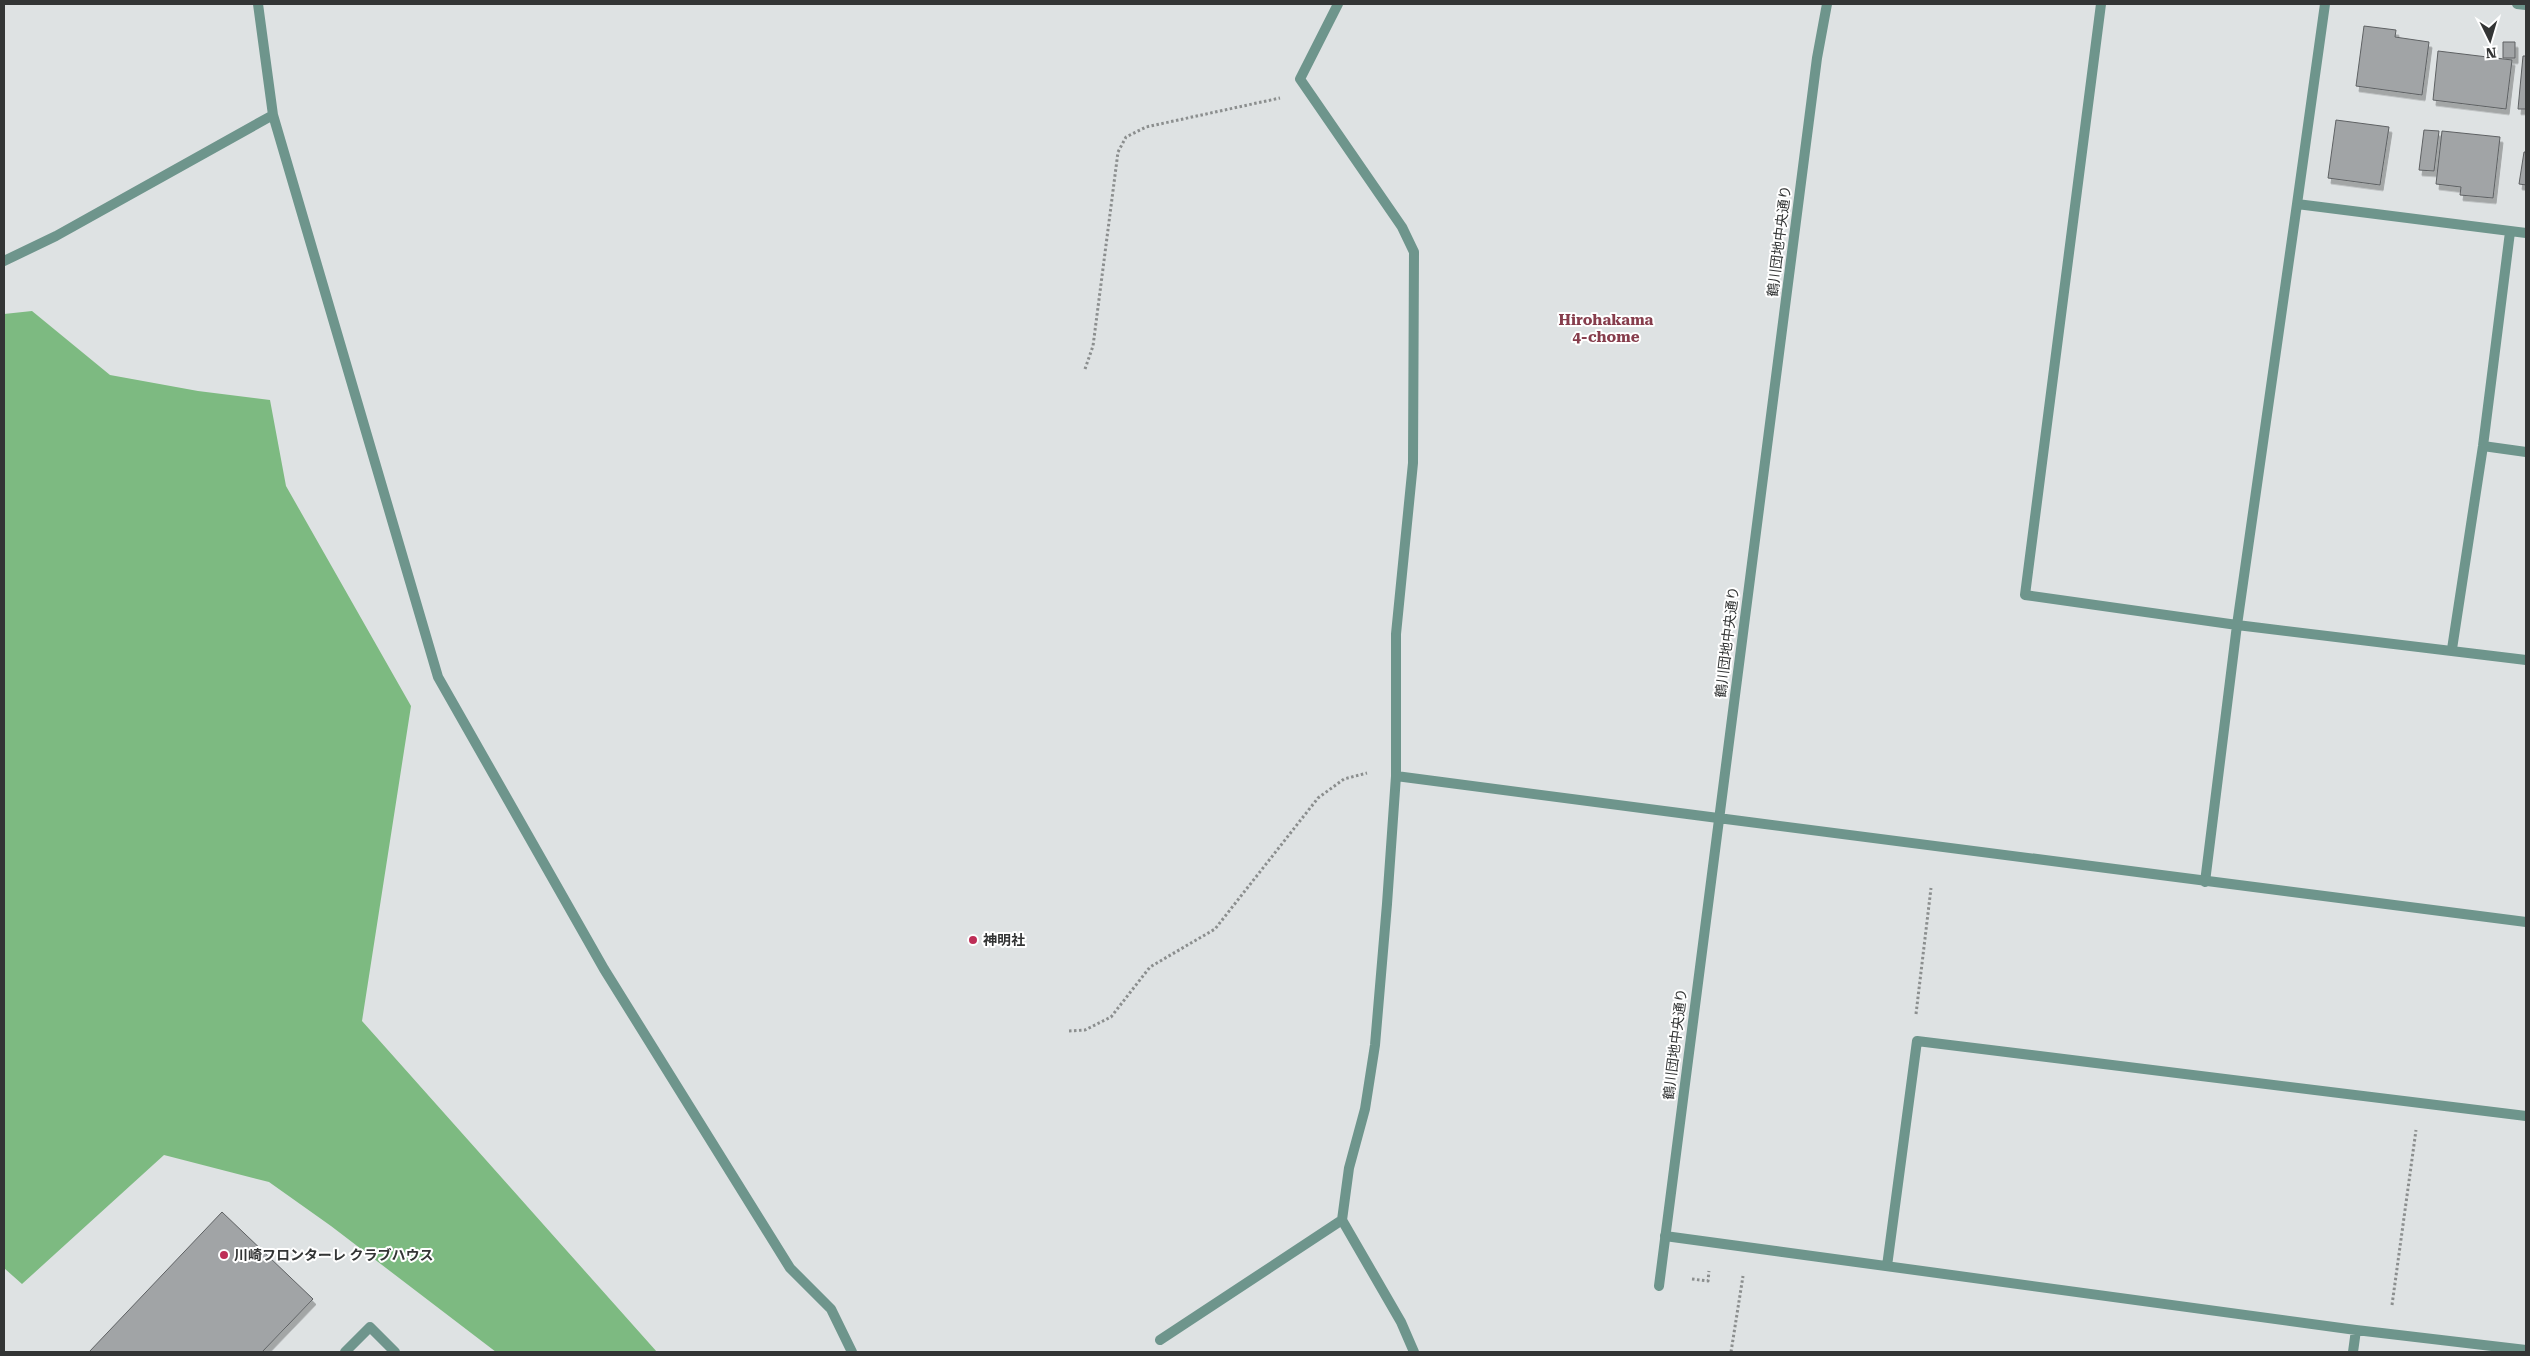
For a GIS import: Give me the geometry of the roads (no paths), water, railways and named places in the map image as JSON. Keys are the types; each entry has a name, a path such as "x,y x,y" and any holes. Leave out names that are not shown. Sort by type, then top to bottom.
{"street":[{"path":"258,4 273,115 438,677 604,969 790,1268 831,1309 852,1352"},
{"path":"1338,4 1300,79 1402,227 1414,252 1413,463 1396,634 1396,776 1375,1045 1365,1109 1349,1168 1342,1220 1401,1322 1414,1352"},
{"name":"鶴川団地中央通り","path":"1659,1286 1817,58 1827,4"},
{"path":"2101,4 2025,595 2237,625 2452,649 2526,660"},
{"path":"2205,882 2237,625 2325,4"},
{"path":"2517,4 2526,5"},
{"path":"4,261 56,236 273,115"},
{"path":"2298,204 2526,234"},
{"path":"2452,649 2483,446 2510,232"},
{"path":"2483,446 2526,452"},
{"path":"1396,776 2526,922"},
{"path":"1887,1266 1917,1041 2526,1116"},
{"path":"1160,1340 1342,1220"},
{"path":"1665,1236 2356,1330 2526,1350"},
{"path":"345,1352 370,1327 395,1352"},
{"path":"2353,1352 2356,1330"}],"place":[{"name":"神明社","path":"973,940"},
{"name":"川崎フロンターレ クラブハウス","path":"224,1255"}],"district":[{"name":"Hirohakama 4-chome","path":"1606,328"}]}
